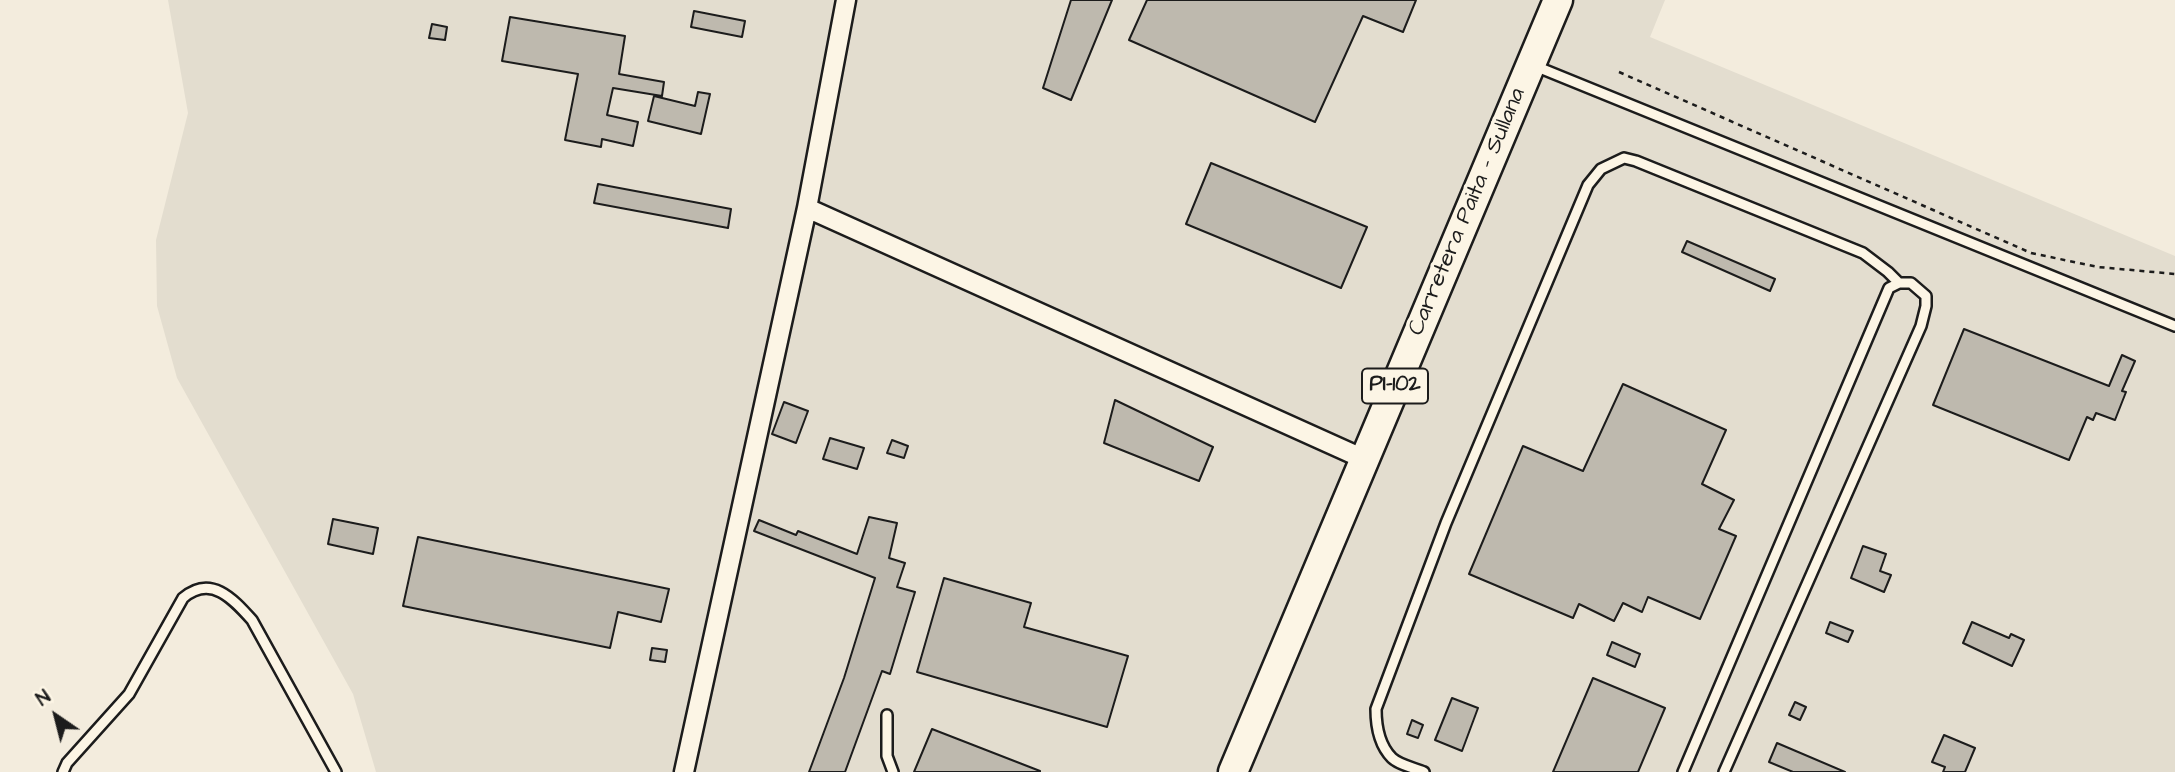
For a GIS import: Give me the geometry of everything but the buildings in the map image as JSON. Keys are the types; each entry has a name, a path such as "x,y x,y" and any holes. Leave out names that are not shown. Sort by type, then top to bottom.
{"main road":[{"name":"Carretera Paita - Sullana","path":"1233,772 1558,0"}],"street":[{"path":"684,772 807,208 846,0"},
{"path":"807,208 1364,459"}],"lane":[{"path":"1530,64 2175,326"},
{"path":"1424,772 1393,759 1376,726 1376,709 1446,523 1588,185 1601,169 1624,158 1636,161 1863,253 1899,283"},
{"path":"1683,772 1889,288 1899,283 1911,283 1926,296 1921,326 1724,772"},
{"path":"64,772 68,763 129,694 183,598 191,591 203,587 213,588 233,598 252,620 336,772"},
{"path":"887,715 887,756 893,772"}],"path":[{"path":"1619,72 2031,253 2098,267 2175,274"}],"shaded area":[{"path":"168,0 1665,0 1650,37 2175,256 2175,772 376,772 353,694 177,378 157,306 156,240 188,113"}]}
